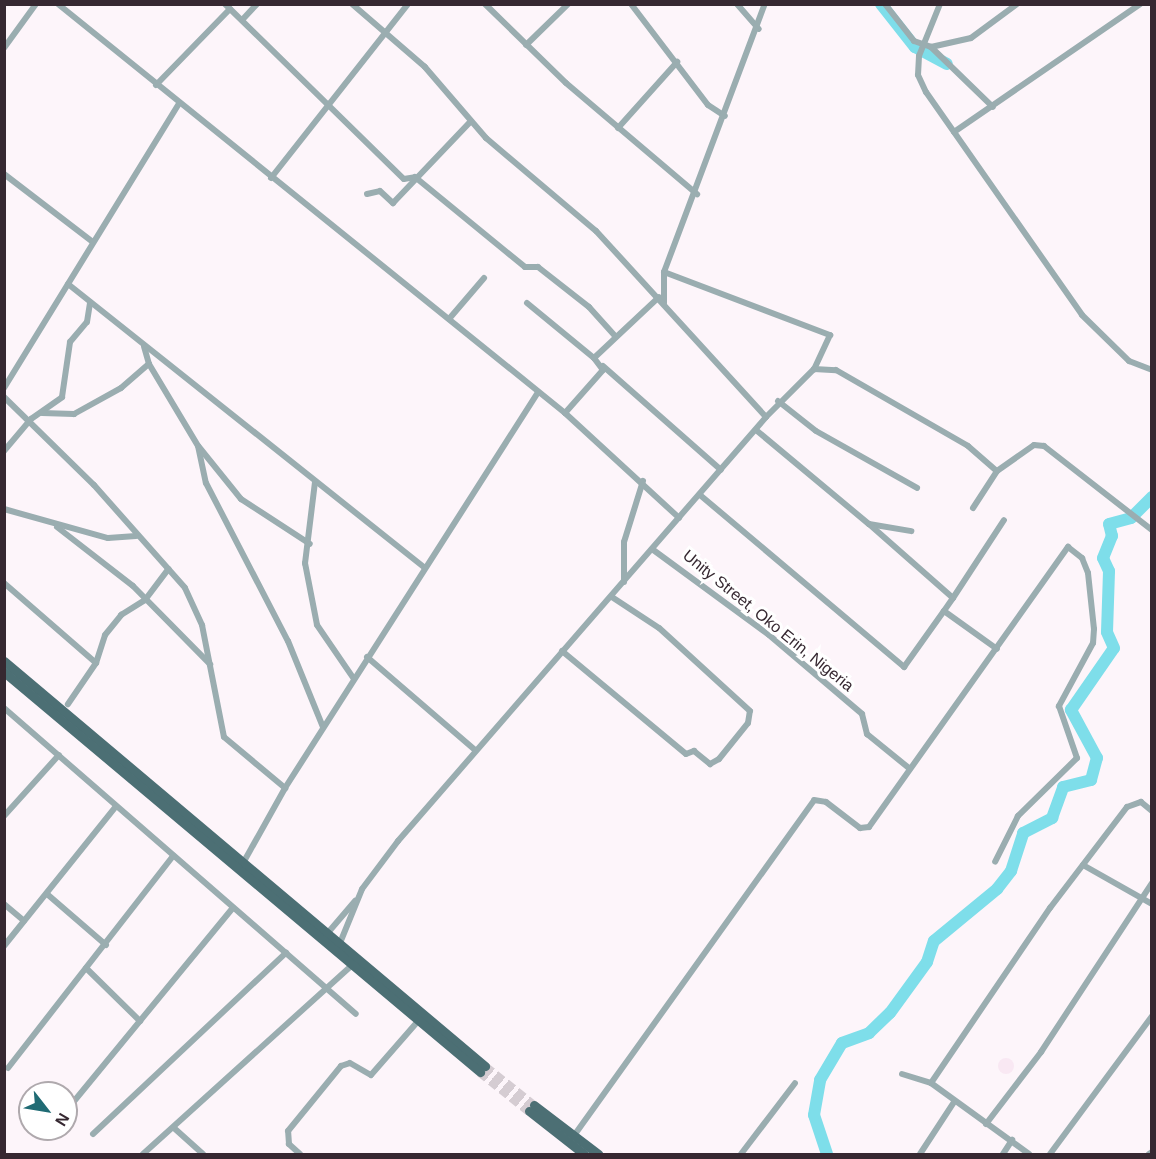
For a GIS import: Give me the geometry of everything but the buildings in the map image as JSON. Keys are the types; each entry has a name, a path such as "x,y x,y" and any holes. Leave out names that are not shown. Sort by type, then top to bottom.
{"main road":[{"path":"4,661 242,864 325,937 352,965 482,1069 340,943 325,937"},
{"path":"4,672 242,864"},
{"path":"531,1108 571,1139 598,1155"},
{"path":"571,1139 584,1155"}],"street":[{"path":"4,48 36,4"},
{"path":"58,4 271,178 449,319 537,394 565,413 643,481 679,518"},
{"path":"243,19 258,4"},
{"path":"352,4 425,67 471,122 596,231 659,297 664,307 766,417"},
{"path":"271,178 387,35 408,4"},
{"path":"526,45 568,4"},
{"path":"631,4 708,105 725,116"},
{"path":"737,4 759,29"},
{"path":"664,307 664,272 697,194 759,29 765,4"},
{"path":"885,4 922,47 971,38 1017,4"},
{"path":"940,4 919,56 921,84 1082,315 1129,361 1152,370"},
{"path":"954,132 1140,4"},
{"path":"487,5 526,45 618,128 697,194"},
{"path":"156,85 228,7 243,19 404,179 415,177 525,267 538,267 572,294 616,337"},
{"path":"931,47 992,107"},
{"path":"618,128 677,62"},
{"path":"4,388 179,103"},
{"path":"367,194 380,191 393,203 415,177 471,122"},
{"path":"6,176 93,242"},
{"path":"325,937 357,899 378,865 474,749 612,597 756,430 778,401 814,369 830,335 664,272"},
{"path":"449,319 484,278"},
{"path":"68,284 315,483 424,567"},
{"path":"594,358 659,297"},
{"path":"4,452 31,419 62,397 70,342 87,322 90,302"},
{"path":"527,303 594,358 721,470"},
{"path":"144,347 148,364 198,446 241,499 310,544"},
{"path":"40,412 74,414 91,406 148,364"},
{"path":"565,413 603,366"},
{"path":"814,369 836,370 861,382 968,446 997,471"},
{"path":"242,864 323,727 537,394"},
{"path":"4,397 31,419 168,569 196,604 224,737 285,788"},
{"path":"778,401 816,431 917,488"},
{"path":"756,430 953,598"},
{"path":"973,508 997,471 1034,445 1044,446 1134,520 1152,530"},
{"path":"198,446 206,483 288,641 323,727"},
{"path":"624,582 624,542 643,481"},
{"path":"315,483 310,544 305,563 317,626 354,679"},
{"path":"700,495 904,666 953,598 1004,520"},
{"path":"4,509 57,527 108,538 136,536"},
{"path":"869,524 911,531"},
{"path":"57,527 145,600 210,664"},
{"path":"571,1139 814,800 819,797 865,829 997,649 1068,547 1082,558 1088,573 1093,643 1059,706 1077,758 1018,816 995,862"},
{"name":"Unity Street, Oko Erin, Nigeria","path":"652,549 694,576 862,714 867,734 910,769"},
{"path":"68,704 96,663 105,635 121,615 145,600 168,569"},
{"path":"4,583 96,663"},
{"path":"562,651 686,754 694,751 710,764 719,759 748,723 750,711 659,628 612,597"},
{"path":"944,611 997,649"},
{"path":"367,657 474,749"},
{"path":"4,708 356,1014"},
{"path":"4,816 58,755"},
{"path":"931,1083 1083,865 1127,807 1141,802 1152,811"},
{"path":"4,946 116,806"},
{"path":"8,1068 173,856"},
{"path":"1083,865 1152,904"},
{"path":"986,1124 1041,1052 1152,883"},
{"path":"47,894 106,945"},
{"path":"340,943 357,899"},
{"path":"4,904 24,921"},
{"path":"78,1097 233,908"},
{"path":"93,1134 286,953"},
{"path":"143,1155 328,990 352,965"},
{"path":"86,968 140,1021"},
{"path":"1050,1155 1152,1016"},
{"path":"300,1155 289,1144 288,1131 342,1066 350,1063 371,1075 419,1020"},
{"path":"902,1074 931,1083 954,1102 1012,1140 1029,1155"},
{"path":"741,1155 795,1083"},
{"path":"920,1155 954,1102"},
{"path":"174,1128 203,1155"},
{"path":"1003,1155 1012,1140"}],"shaded area":[{"path":"1006,1058 1014,1066 1006,1074 998,1066"}],"waterway":[{"path":"881,4 915,47 947,64"},
{"path":"827,1154 814,1115 820,1080 842,1043 869,1033 890,1013 927,962 934,941 997,889 1011,871 1023,833 1052,818 1063,787 1091,780 1097,758 1071,710 1114,648 1107,632 1109,571 1103,558 1112,536 1109,524 1131,518 1152,497"}],"tunnel":[{"path":"485,1066 534,1105"},
{"path":"480,1072 529,1111"}]}
